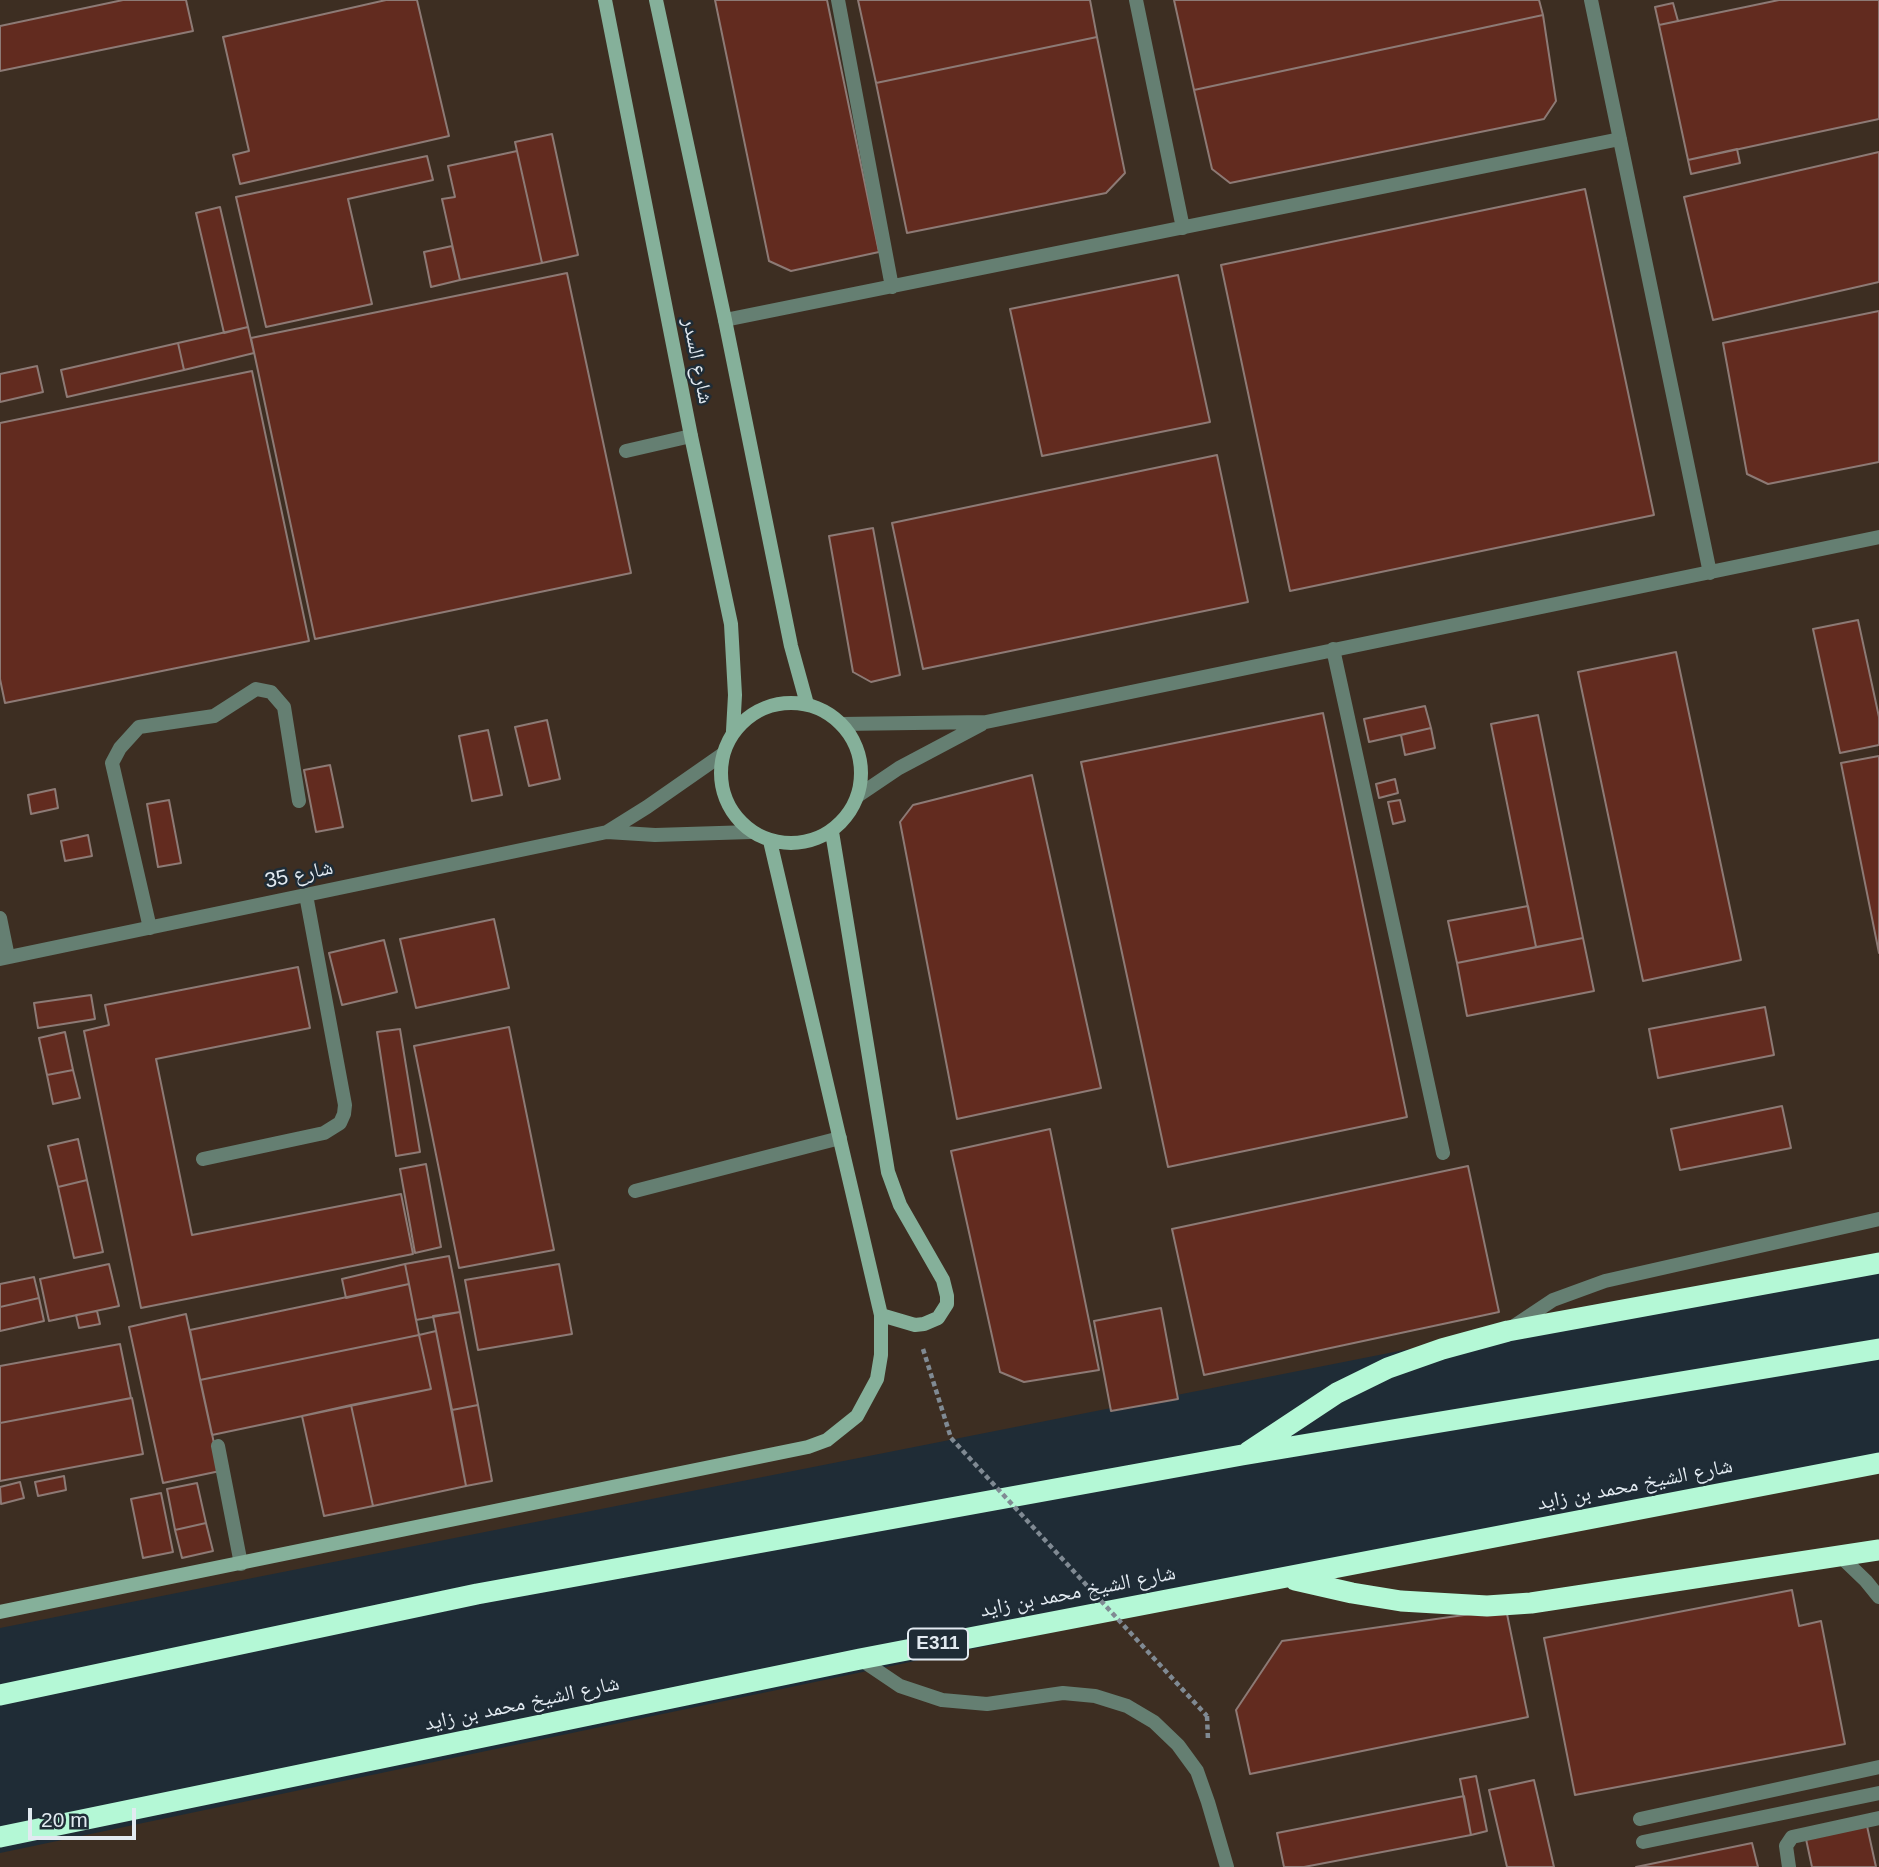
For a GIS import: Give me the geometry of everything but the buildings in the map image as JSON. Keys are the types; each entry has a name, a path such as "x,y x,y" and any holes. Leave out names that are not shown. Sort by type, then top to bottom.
{"highway":[{"path":"1242,1455 1337,1393 1388,1368 1442,1349 1508,1331 1879,1263"},
{"path":"0,1695 477,1594 1242,1455 1879,1349"},
{"name":"شارع الشيخ محمد بن زايد","path":"0,1837 860,1659 1879,1463"},
{"path":"1286,1577 1352,1593 1401,1601 1488,1606 1531,1603 1879,1550"}],"street":[{"name":"شارع السدر","path":"605,0 731,624 735,695 733,731"},
{"name":"شارع السدر","path":"656,0 791,646 807,704"},
{"path":"838,0 892,287"},
{"path":"1136,0 1183,228"},
{"path":"1591,0 1710,573"},
{"path":"725,320 1620,139"},
{"path":"626,451 691,436"},
{"path":"841,723 986,722 1879,537"},
{"path":"1333,649 1443,1153"},
{"path":"150,928 112,764 120,748 139,727 214,716 256,689 271,692 284,708 299,801"},
{"path":"786,703 807,704 825,711 841,723 856,744 862,769 859,795 853,809 832,832 802,844 770,841 751,832 730,810 721,783 723,754 733,731 748,717 766,707 786,703"},
{"path":"859,795 899,768 986,722"},
{"name":"شارع 35","path":"607,832 666,795 723,754"},
{"name":"شارع 35","path":"4,958 607,832 655,835 751,832"},
{"path":"832,832 888,1172 901,1205 943,1280 947,1296 947,1304 938,1318 923,1324 915,1325 881,1315"},
{"path":"0,1612 808,1447 827,1440 857,1416 877,1379 881,1355 881,1315 770,841"},
{"path":"203,1158 324,1133 340,1123 344,1115 345,1105 306,895"},
{"path":"0,918 4,958"},
{"path":"635,1191 840,1138"},
{"path":"1508,1331 1553,1300 1605,1280 1879,1219"},
{"path":"218,1446 241,1564"},
{"path":"1840,1556 1879,1597"},
{"path":"860,1659 900,1686 942,1700 987,1704 1063,1693 1096,1696 1126,1706 1154,1722 1178,1745 1197,1771 1227,1867"},
{"path":"1640,1819 1879,1767"},
{"path":"1643,1842 1879,1793"},
{"path":"1789,1867 1786,1846 1792,1836 1879,1818"}],"path":[{"path":"925,1354 951,1438 1207,1716 1208,1750"}],"shaded area":[{"path":"0,0 1879,0 1879,1256 0,1628"},
{"path":"1879,1463 1879,1867 0,1867 0,1853 1120,1618"}]}
